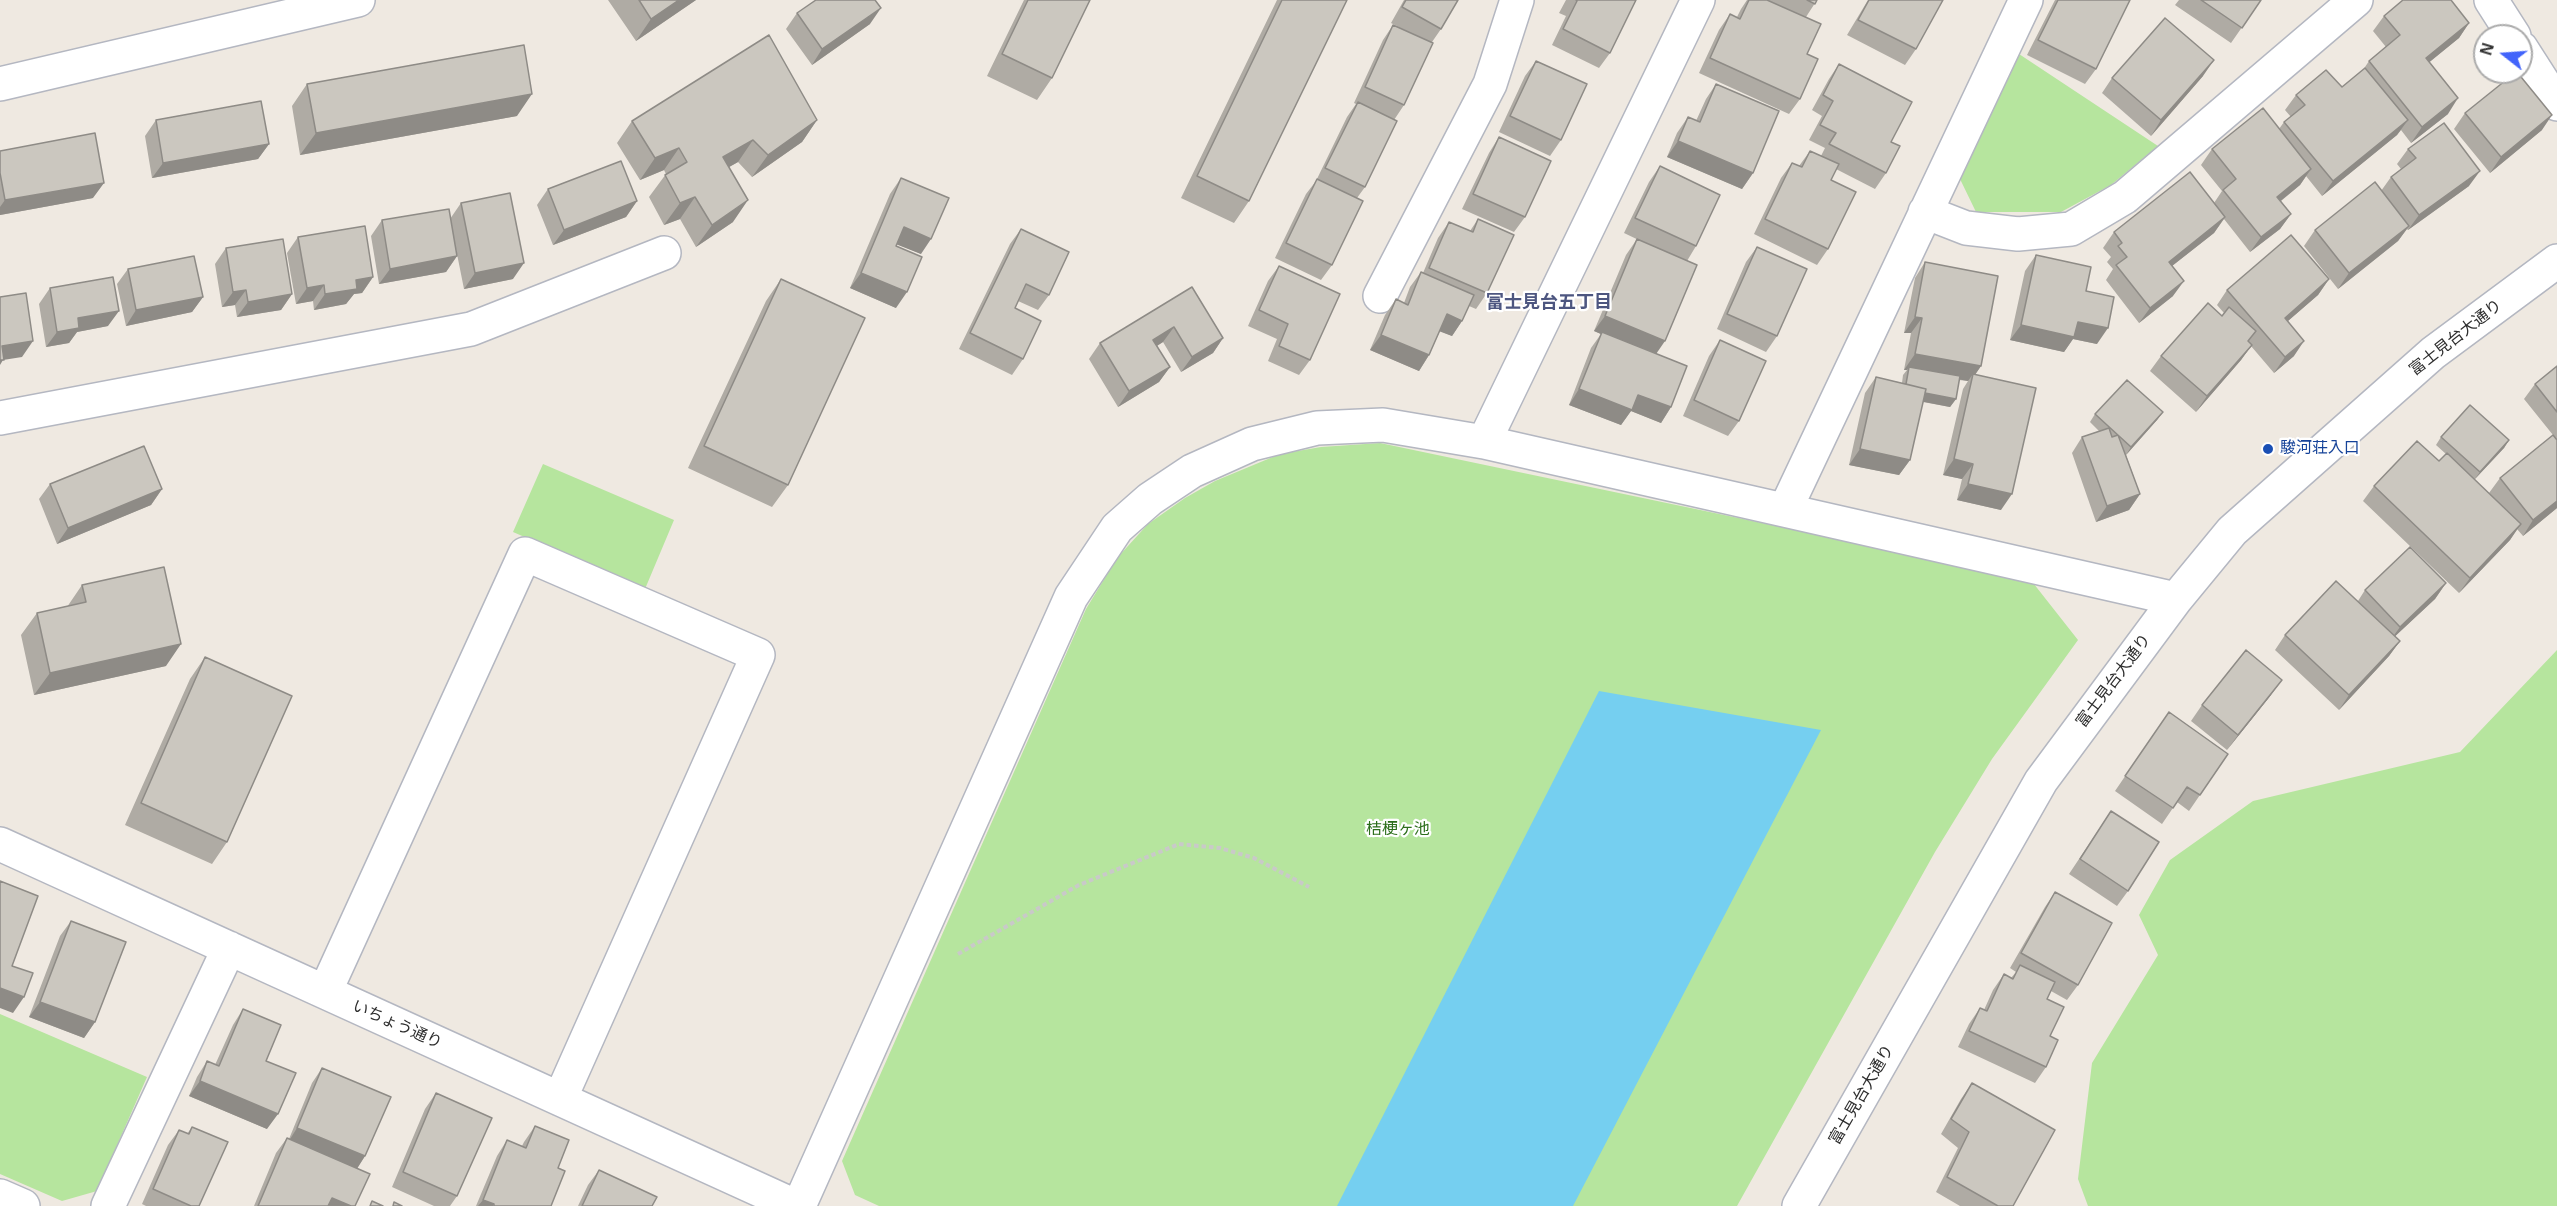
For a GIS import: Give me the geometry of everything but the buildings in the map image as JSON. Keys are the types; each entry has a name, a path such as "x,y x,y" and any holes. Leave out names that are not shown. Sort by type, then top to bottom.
{"street":[{"path":"0,84 358,0"},
{"path":"1380,296 1490,84 1517,0"},
{"path":"1484,442 1698,0"},
{"path":"1785,510 2026,0"},
{"path":"1925,212 1966,228 2018,234 2071,229 2126,197 2356,0"},
{"path":"2491,0 2506,24"},
{"path":"2533,67 2557,104"},
{"path":"0,418 471,329 664,253"},
{"name":"富士見台大通り","path":"1799,1206 2041,781 2176,599 2241,524 2433,353 2557,261"},
{"path":"797,1206 1071,597 1117,528 1150,499 1192,471 1252,444 1317,428 1383,425 1484,442 2176,599"},
{"path":"325,992 525,554 758,655 560,1099"},
{"name":"いちょう通り","path":"0,844 797,1206"},
{"path":"108,1206 229,948"},
{"path":"0,1196 23,1206"}],"path":[{"path":"952,957 1079,885 1179,844 1220,848 1254,858 1309,887"}],"green space":[{"path":"2019,54 2158,146 2111,185 2061,212 1976,212 1960,179"},
{"name":"桔梗ヶ池","path":"1380,443 2030,579 2078,640 1992,759 1935,852 1737,1206 879,1206 855,1195 842,1161 1086,609 1117,558 1148,524 1185,498 1215,481 1280,454 1321,447"},
{"path":"543,464 674,520 645,589 513,532"},
{"path":"2557,650 2557,1206 2088,1206 2078,1179 2092,1063 2158,955 2139,915 2170,860 2253,801 2460,752"},
{"path":"0,1014 147,1077 97,1191 62,1201 0,1174"}],"water":[{"path":"1599,691 1821,730 1573,1206 1337,1206"}],"place":[{"name":"駿河荘入口","path":"2268,449"}],"district":[{"name":"富士見台五丁目","path":"1549,303"}]}
